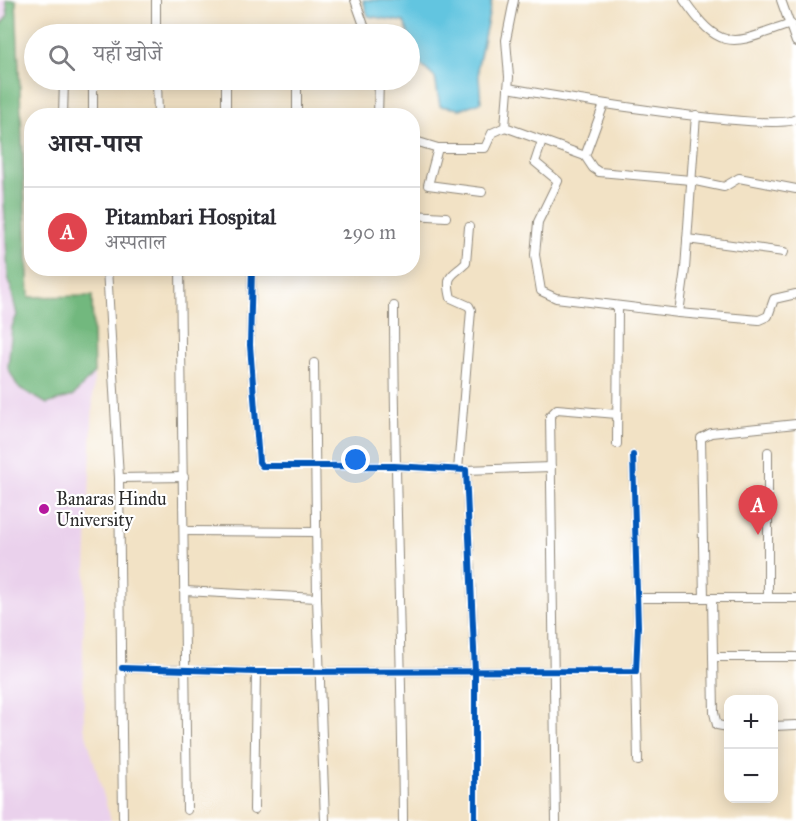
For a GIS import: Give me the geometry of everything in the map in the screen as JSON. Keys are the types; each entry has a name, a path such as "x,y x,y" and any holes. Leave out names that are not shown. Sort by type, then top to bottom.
{"street":[{"path":"156,0 156,24"},
{"path":"355,0 363,24"},
{"path":"505,127 508,88 506,40 514,0"},
{"path":"684,0 709,32 728,40 750,39 791,24"},
{"path":"781,0 796,42"},
{"path":"508,88 604,104 696,115 784,123 796,119"},
{"path":"63,108 64,90"},
{"path":"93,90 93,108"},
{"path":"157,90 158,108"},
{"path":"226,90 226,108"},
{"path":"297,90 297,108"},
{"path":"378,108 379,90"},
{"path":"585,156 604,104"},
{"path":"679,313 696,115"},
{"path":"420,142 438,148 485,148 492,133 505,127 585,156 593,168 599,172 691,180 724,187 739,178 796,189"},
{"path":"542,141 535,162 558,181 538,222 536,255 541,291 548,296 679,313 759,320 768,316 774,299 796,294"},
{"path":"438,148 428,185 482,192"},
{"path":"420,215 446,217"},
{"path":"470,227 466,263 453,271 449,279 452,298 469,306 471,310 462,470 475,671 475,821"},
{"path":"687,239 784,252"},
{"path":"107,276 120,478 123,817"},
{"path":"180,276 187,810"},
{"path":"252,276 250,345 259,462 262,466 268,468 394,466 462,470 551,467"},
{"path":"394,306 394,466 402,672 403,821"},
{"path":"617,444 618,306"},
{"path":"314,363 317,598 325,821"},
{"path":"556,821 552,411 557,409 617,414"},
{"path":"724,726 717,725 715,720 701,438 711,433 796,424"},
{"path":"768,452 768,598"},
{"path":"633,455 638,761"},
{"path":"120,478 184,477"},
{"path":"184,531 316,532"},
{"path":"185,591 317,598"},
{"path":"637,598 796,598"},
{"path":"713,657 796,657"},
{"path":"122,668 321,673 636,671"},
{"path":"254,810 256,672"},
{"path":"778,726 796,725"}],"shaded area":[{"name":"Banaras Hindu University","path":"0,0 16,0 24,183 24,276 28,276 29,297 92,296 94,373 83,645 84,727 111,821 0,821"}],"green space":[{"path":"6,0 16,0 24,183 24,276 28,276 29,297 92,296 94,373 73,396 47,404 18,387 8,368 12,327 17,315 8,276 0,124 1,25 8,15"}],"water":[{"path":"363,0 492,0 478,65 481,102 460,109 440,106 435,78 420,61 420,24 405,24 368,16"}],"cycle path":[{"path":"252,276 250,345 259,462 262,466 394,466 466,470 475,671 475,821"},
{"path":"122,668 256,672 636,671 638,626 633,455"}],"place":[{"name":"Banaras Hindu University","path":"44,509"},
{"name":"Pitambari Hospital","path":"758,535"}]}
